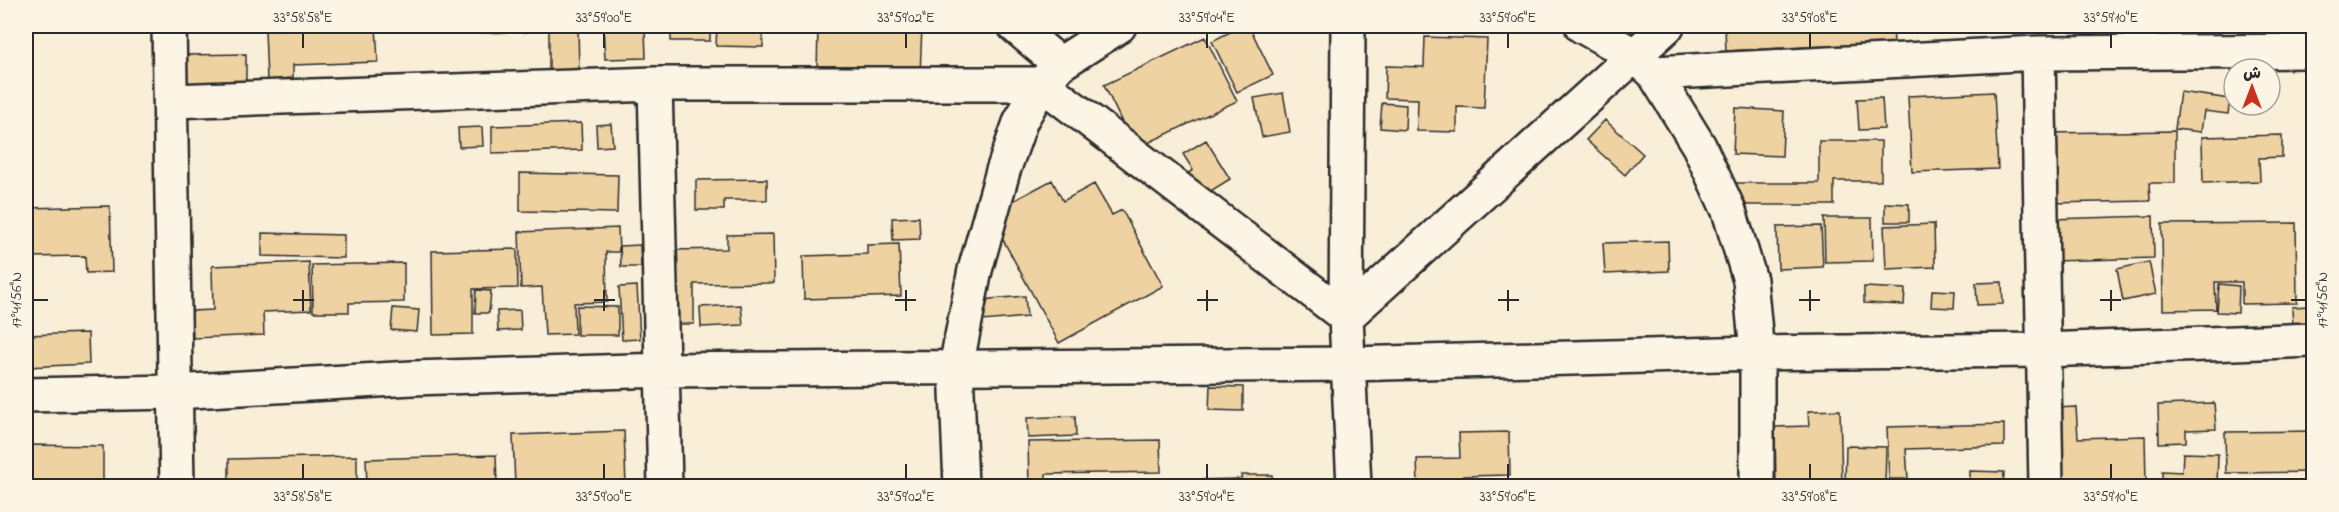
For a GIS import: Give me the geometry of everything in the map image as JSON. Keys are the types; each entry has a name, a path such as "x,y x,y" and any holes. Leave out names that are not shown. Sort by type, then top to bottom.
{"street":[{"path":"169,26 177,486"},
{"path":"1016,26 1051,74 1346,317"},
{"path":"961,486 956,366 975,270 1003,171 1021,120 1051,74 1119,26"},
{"path":"1348,26 1346,317 1354,486"},
{"path":"1582,26 1644,64 1699,146 1729,212 1750,280 1757,353 1757,486"},
{"path":"1346,317 1644,64 1667,26"},
{"path":"1644,64 2038,53 2313,51"},
{"path":"2038,53 2046,486"},
{"path":"171,100 1051,74"},
{"path":"655,84 665,486"},
{"path":"26,395 175,392 412,378 662,370 1349,364 1757,353 2043,350 2313,340"}],"building":[{"path":"294,26 376,26 378,62 293,65 293,78 267,80 265,30 294,29"},
{"path":"452,26 527,26 527,32 452,33"},
{"path":"549,26 578,26 579,72 549,72"},
{"path":"603,26 670,26 670,28 645,29 646,58 605,59"},
{"path":"671,26 710,26 710,41 671,41"},
{"path":"717,26 763,26 763,47 716,46"},
{"path":"818,26 922,26 920,75 817,73"},
{"path":"1242,26 1249,26 1273,75 1237,92 1212,41"},
{"path":"1893,26 1894,43 1726,51 1725,28"},
{"path":"1205,37 1237,101 1135,149 1104,85"},
{"path":"1425,37 1487,39 1484,108 1457,107 1457,132 1417,131 1418,99 1385,98 1386,66 1424,67"},
{"path":"246,54 246,85 185,86 185,55"},
{"path":"1994,92 1998,169 1912,172 1908,96"},
{"path":"2180,92 2222,98 2222,113 2204,111 2201,132 2175,129"},
{"path":"1283,93 1290,132 1262,137 1254,98"},
{"path":"29,95 31,165 26,165 26,96"},
{"path":"1882,98 1884,129 1859,130 1857,99"},
{"path":"1382,103 1406,105 1405,130 1380,128"},
{"path":"1735,108 1784,111 1782,156 1733,154"},
{"path":"1605,120 1643,154 1625,175 1586,140"},
{"path":"581,123 582,150 492,153 492,126"},
{"path":"611,124 613,146 597,147 596,125"},
{"path":"482,127 483,146 459,147 458,128"},
{"path":"2175,131 2175,183 2149,183 2150,201 2050,203 2049,133"},
{"path":"2282,135 2282,157 2259,158 2260,181 2203,183 2202,137"},
{"path":"1206,140 1230,179 1193,202 1179,179 1193,170 1183,154"},
{"path":"1819,141 1881,141 1881,181 1834,181 1834,205 1721,205 1721,183 1819,183"},
{"path":"520,173 618,175 617,213 520,211"},
{"path":"767,179 767,200 724,200 724,210 696,210 696,180"},
{"path":"1052,180 1063,201 1094,184 1112,215 1122,210 1163,286 1059,343 989,214"},
{"path":"1885,203 1909,204 1909,222 1885,222"},
{"path":"110,206 112,272 86,273 85,256 26,257 26,208"},
{"path":"2310,210 2314,210 2314,235 2310,235"},
{"path":"2153,216 2154,258 2052,261 2050,219"},
{"path":"919,217 920,239 893,240 892,218"},
{"path":"1824,218 1872,218 1873,261 1825,262"},
{"path":"2296,223 2297,303 2242,304 2242,282 2215,282 2216,309 2163,310 2162,224"},
{"path":"1934,224 1935,267 1886,269 1884,226"},
{"path":"1821,226 1823,267 1778,269 1777,227"},
{"path":"618,228 619,252 606,252 607,302 574,303 575,334 545,335 542,287 521,288 519,232"},
{"path":"262,233 344,235 344,258 262,256"},
{"path":"773,234 774,283 694,284 694,324 673,324 671,250 727,249 727,235"},
{"path":"1668,241 1669,271 1605,274 1603,243"},
{"path":"899,244 901,296 804,299 803,256 867,254 867,245"},
{"path":"640,245 641,267 621,267 620,246"},
{"path":"517,249 518,288 473,289 473,334 433,335 432,251"},
{"path":"309,262 311,310 263,312 264,335 193,338 191,311 213,310 212,266"},
{"path":"2149,262 2156,294 2123,301 2117,269"},
{"path":"404,263 404,302 349,303 349,312 313,312 312,265"},
{"path":"2002,282 2003,304 1977,305 1976,283"},
{"path":"2219,284 2239,286 2238,313 2217,312"},
{"path":"637,286 640,339 622,340 619,287"},
{"path":"1864,287 1905,289 1904,305 1864,303"},
{"path":"476,290 491,291 489,313 475,313"},
{"path":"1932,290 1955,291 1954,308 1931,307"},
{"path":"1025,296 1027,317 982,321 980,300"},
{"path":"741,305 743,325 701,327 700,307"},
{"path":"577,306 618,307 618,335 577,335"},
{"path":"2310,306 2311,330 2293,331 2292,307"},
{"path":"393,308 419,310 417,332 391,330"},
{"path":"520,310 521,330 498,331 497,311"},
{"path":"88,333 89,364 26,367 26,335"},
{"path":"1210,386 1243,387 1243,411 1209,410"},
{"path":"2214,403 2216,429 2186,430 2186,442 2159,443 2158,405"},
{"path":"2076,407 2078,438 2145,436 2146,484 2056,486 2053,408"},
{"path":"1840,410 1842,483 1776,485 1775,427 1809,426 1808,411"},
{"path":"1075,416 1076,436 1028,438 1027,418"},
{"path":"2004,424 2004,446 1906,449 1908,479 1889,479 1887,427"},
{"path":"624,431 626,486 515,486 513,435"},
{"path":"2314,431 2314,472 2226,473 2225,432"},
{"path":"1509,432 1510,475 1463,476 1463,486 1418,486 1417,459 1460,458 1459,433"},
{"path":"1160,440 1161,472 1046,474 1046,486 1029,486 1028,442"},
{"path":"26,445 103,446 103,486 26,486"},
{"path":"1846,446 1886,447 1885,486 1845,486"},
{"path":"2183,453 2218,454 2217,486 2162,486 2162,471 2182,472"},
{"path":"496,455 497,486 367,486 366,459"},
{"path":"357,456 357,486 229,486 229,459"},
{"path":"1970,471 2004,472 2003,486 1970,486"},
{"path":"1241,475 1272,475 1273,486 1242,486"},
{"path":"1239,479 1239,486 1149,486 1149,481"},
{"path":"1926,481 1927,486 1893,486 1892,484"},
{"path":"1630,483 1697,485 1630,486"}]}
